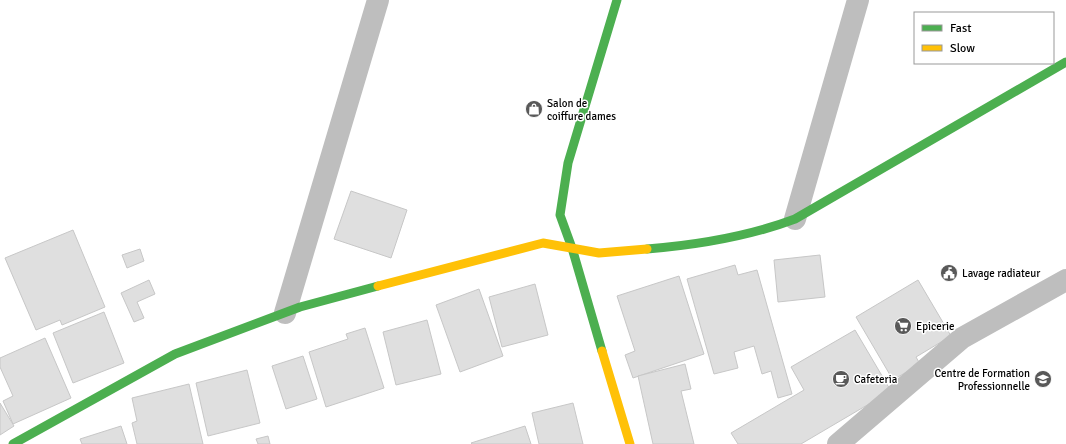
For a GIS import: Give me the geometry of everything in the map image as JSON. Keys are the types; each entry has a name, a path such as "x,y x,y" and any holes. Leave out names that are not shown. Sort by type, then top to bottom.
{"street":[{"path":"285,313 378,0"},
{"path":"617,0 568,163 560,215 572,248 630,444"},
{"path":"795,220 858,0"},
{"path":"13,444 175,354 300,307 543,243 599,253 693,245 762,231 795,220 1066,62"},
{"path":"838,444 962,338 1066,280"}],"building":[{"path":"351,191 407,210 391,258 334,239"},
{"path":"73,230 105,307 62,325 60,320 36,330 5,258"},
{"path":"140,249 144,261 127,268 122,255"},
{"path":"820,255 825,297 778,302 774,260"},
{"path":"735,265 738,275 757,270 792,394 778,398 771,371 762,374 754,346 734,352 738,368 714,374 687,279"},
{"path":"679,276 704,354 633,378 625,355 635,351 617,296"},
{"path":"149,280 155,294 137,302 144,318 134,322 121,293"},
{"name":"Epicerie","path":"918,280 951,336 916,357 920,364 893,380 856,317"},
{"path":"535,284 548,335 502,347 489,297"},
{"path":"479,289 503,356 460,372 436,305"},
{"path":"104,312 124,363 73,383 53,333"},
{"path":"427,320 441,374 396,385 383,332"},
{"path":"365,328 384,388 326,407 309,352 348,339 346,334"},
{"name":"Cafeteria","path":"855,330 891,391 801,444 738,444 731,433 804,390 791,367"},
{"path":"45,338 71,398 13,424 3,401 13,396 0,367 0,358"},
{"path":"303,356 317,399 286,409 272,366"},
{"path":"685,364 691,389 681,391 694,444 653,444 638,376"},
{"path":"247,370 260,423 208,436 196,383"},
{"path":"189,384 203,444 137,444 132,423 137,421 132,398"},
{"path":"0,403 14,426 0,435"},
{"path":"573,403 583,444 539,444 532,413"},
{"path":"121,426 127,444 82,444 80,439"},
{"path":"525,426 531,444 471,443"},
{"path":"268,436 270,444 258,444 256,439"}],"traffic: fast":[{"path":"602,351 572,248 560,215 568,163 617,0"},
{"path":"647,249 722,239 759,231 795,219 1066,62"},
{"path":"13,444 175,354 300,307 378,286"}],"traffic: slow":[{"path":"378,286 543,243 599,253 647,249"},
{"path":"602,351 630,444"}],"place":[{"name":"Salon de coiffure dames","path":"534,109"},
{"name":"Lavage radiateur","path":"949,273"},
{"name":"Epicerie","path":"903,326"},
{"name":"Cafeteria","path":"841,379"},
{"name":"Centre de Formation Professionnelle","path":"1043,379"}]}
